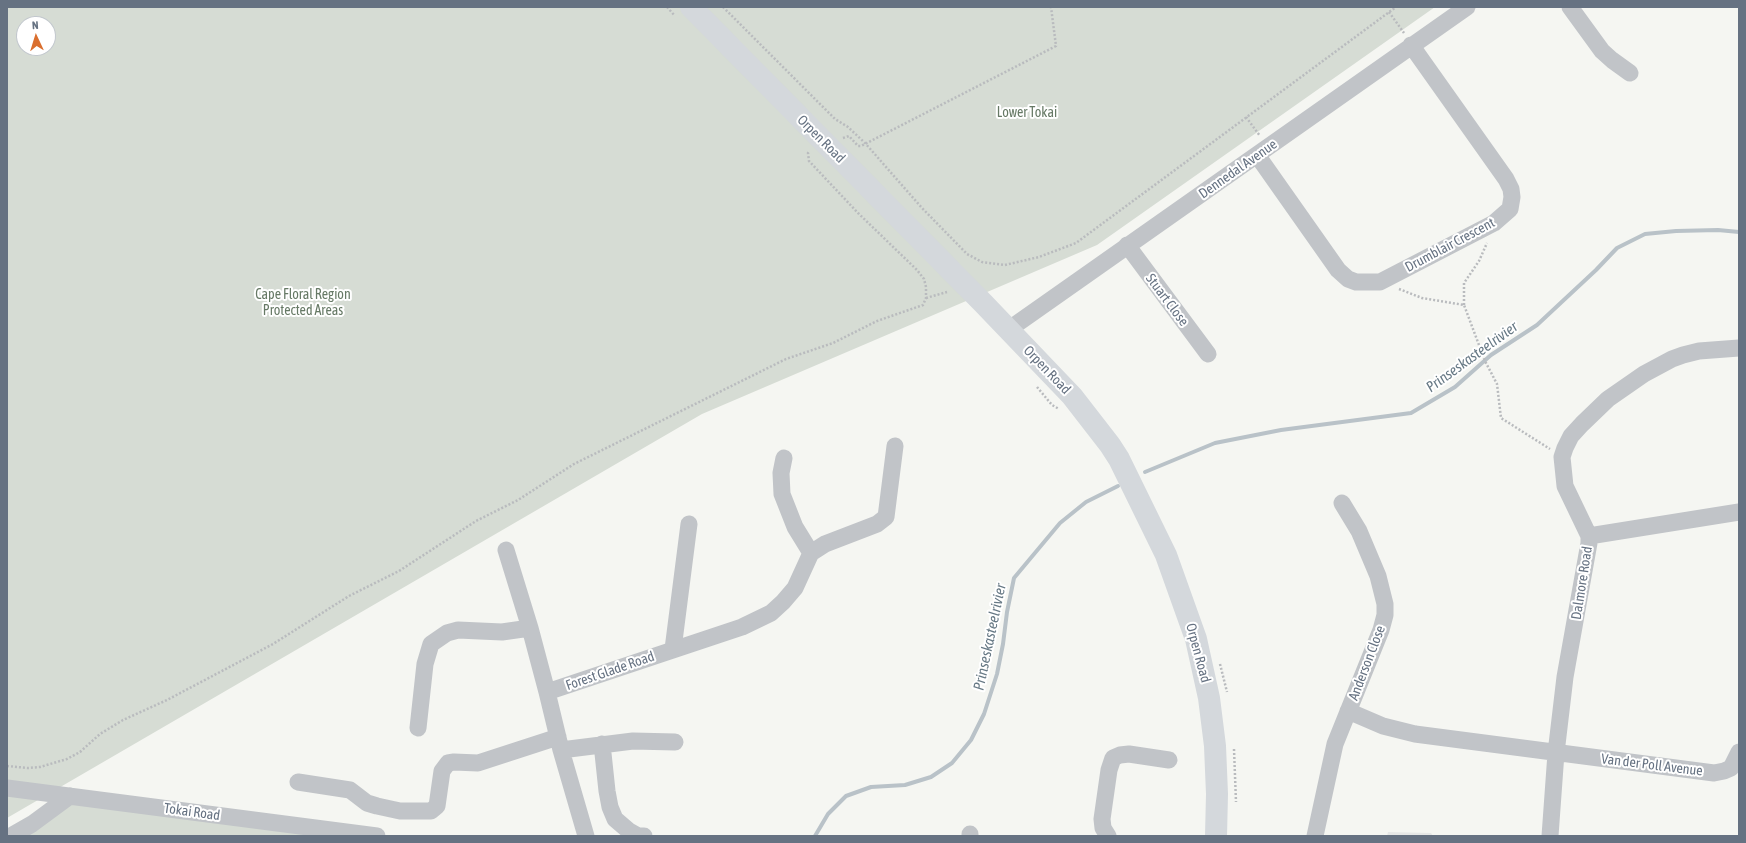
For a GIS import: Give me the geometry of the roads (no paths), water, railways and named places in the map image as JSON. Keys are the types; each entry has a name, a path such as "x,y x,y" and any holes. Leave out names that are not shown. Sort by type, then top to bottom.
{"main road":[{"name":"Orpen Road","path":"690,7 983,303 1072,396 1119,459 1166,555 1196,639 1204,672 1216,752 1216,836"}],"street":[{"name":"Dennedal Avenue","path":"1008,330 1467,7"},
{"path":"1570,7 1602,51 1630,73"},
{"name":"Drumblair Crescent","path":"1263,151 1338,270 1348,279 1356,282 1380,282 1494,223 1510,209 1512,197 1511,189 1506,178 1411,45"},
{"name":"Stuart Close","path":"1127,245 1208,354"},
{"name":"Dalmore Road","path":"1550,836 1556,753 1565,677 1589,536 1565,486 1562,457 1571,436 1582,424 1608,399 1644,374 1672,359 1683,355 1699,351 1739,348"},
{"path":"784,458 781,473 782,494 795,527 811,553 826,544 878,524 886,516 895,446"},
{"name":"Anderson Close","path":"1315,836 1336,744 1381,630 1386,604 1378,576 1359,531 1342,504"},
{"path":"1589,536 1739,512"},
{"name":"Forest Glade Road","path":"672,649 689,524"},
{"name":"Forest Glade Road","path":"506,550 530,628 559,743 586,836"},
{"name":"Forest Glade Road","path":"547,692 615,670 672,649 742,627 771,613 795,588 811,553"},
{"path":"418,728 425,664 431,644 447,633 458,630 468,629 502,632 530,628"},
{"name":"Anderson Close","path":"1348,711 1383,726 1400,731 1556,753"},
{"path":"298,782 350,790 367,803 377,806 400,811 431,811 437,806 442,771 448,763 483,762 559,743 602,744 633,741 675,742"},
{"path":"602,744 607,791 615,819 629,831 638,836 644,836"},
{"name":"Van der Poll Avenue","path":"1556,753 1714,773 1724,772 1731,768 1739,752"},
{"path":"1108,836 1102,819 1109,770 1113,758 1120,754 1129,754 1169,760"},
{"name":"Tokai Road","path":"7,788 377,836"},
{"path":"11,836 32,824 70,796"}],"waterway":[{"name":"Prinseskasteelrivier","path":"1145,472 1215,443 1281,430 1411,413 1455,387 1491,355 1537,325 1596,270 1617,248 1645,234 1676,231 1718,230 1739,232"},
{"name":"Prinseskasteelrivier","path":"815,836 828,814 846,796 871,787 905,785 931,777 952,763 971,740 984,714 997,674 1014,578 1060,523 1086,502 1118,486"}],"park label":[{"name":"Lower Tokai","path":"1027,113"},
{"name":"Cape Floral Region Protected Areas","path":"303,304"}]}
